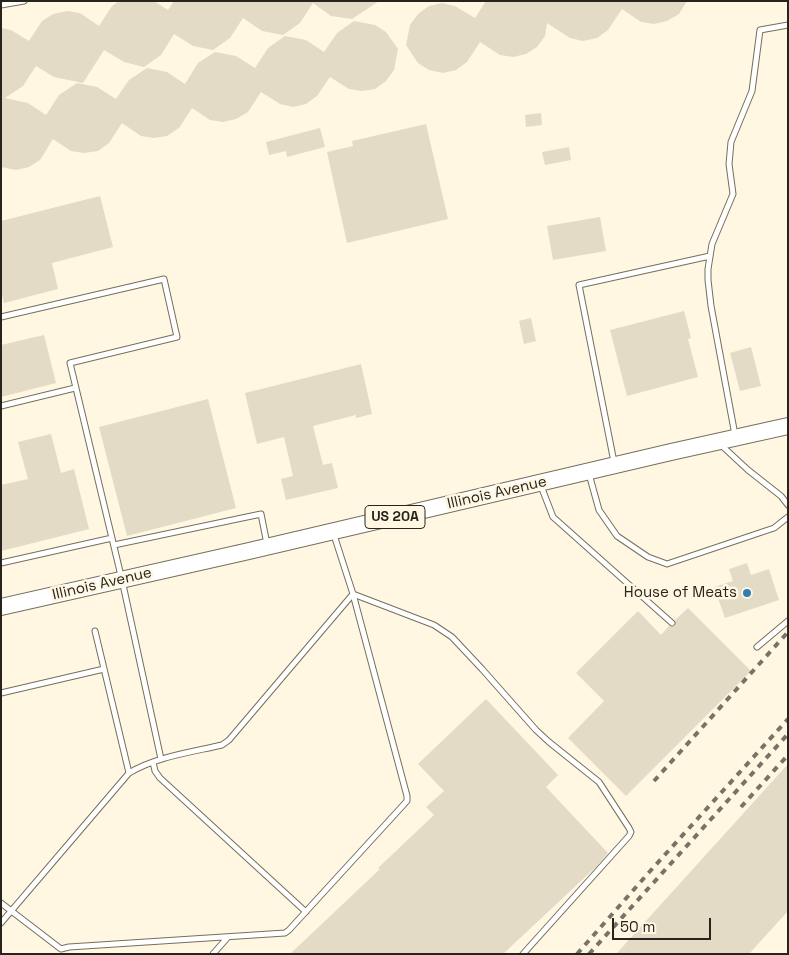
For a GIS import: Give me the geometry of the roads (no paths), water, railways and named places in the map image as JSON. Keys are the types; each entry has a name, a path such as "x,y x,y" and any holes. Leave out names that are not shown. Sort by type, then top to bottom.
{"main road":[{"name":"Illinois Avenue","path":"1,606 333,532 788,426"}],"lane":[{"path":"1,5 24,1"},
{"path":"736,438 712,306 708,269 712,244 733,194 729,164 731,142 752,91 760,30 788,25"},
{"path":"615,465 579,285 710,256"},
{"path":"1,317 164,279 177,337 70,363 114,545 161,759"},
{"path":"1,406 75,388"},
{"path":"717,442 781,496 788,506"},
{"path":"589,472 599,510 617,536 648,557 667,564 774,528 788,517"},
{"path":"540,483 553,518 672,623"},
{"path":"114,545 260,514 267,547"},
{"path":"61,949 285,933 290,930 407,801 353,594 333,532"},
{"path":"1,563 112,538"},
{"path":"1,924 129,773 136,768 161,759 222,745 230,740 353,594"},
{"path":"353,594 434,624 452,637 536,730 599,782 629,828 630,836 523,954"},
{"path":"757,647 788,620"},
{"path":"95,631 129,773"},
{"path":"1,694 104,669"},
{"path":"153,762 155,771 160,778 306,912"},
{"path":"1,904 66,954"},
{"path":"213,954 228,936"}],"railway":[{"path":"654,781 788,632"},
{"path":"577,954 788,719"},
{"path":"589,954 788,734"},
{"path":"741,807 788,755"}],"place":[{"name":"House of Meats","path":"747,593"}]}
